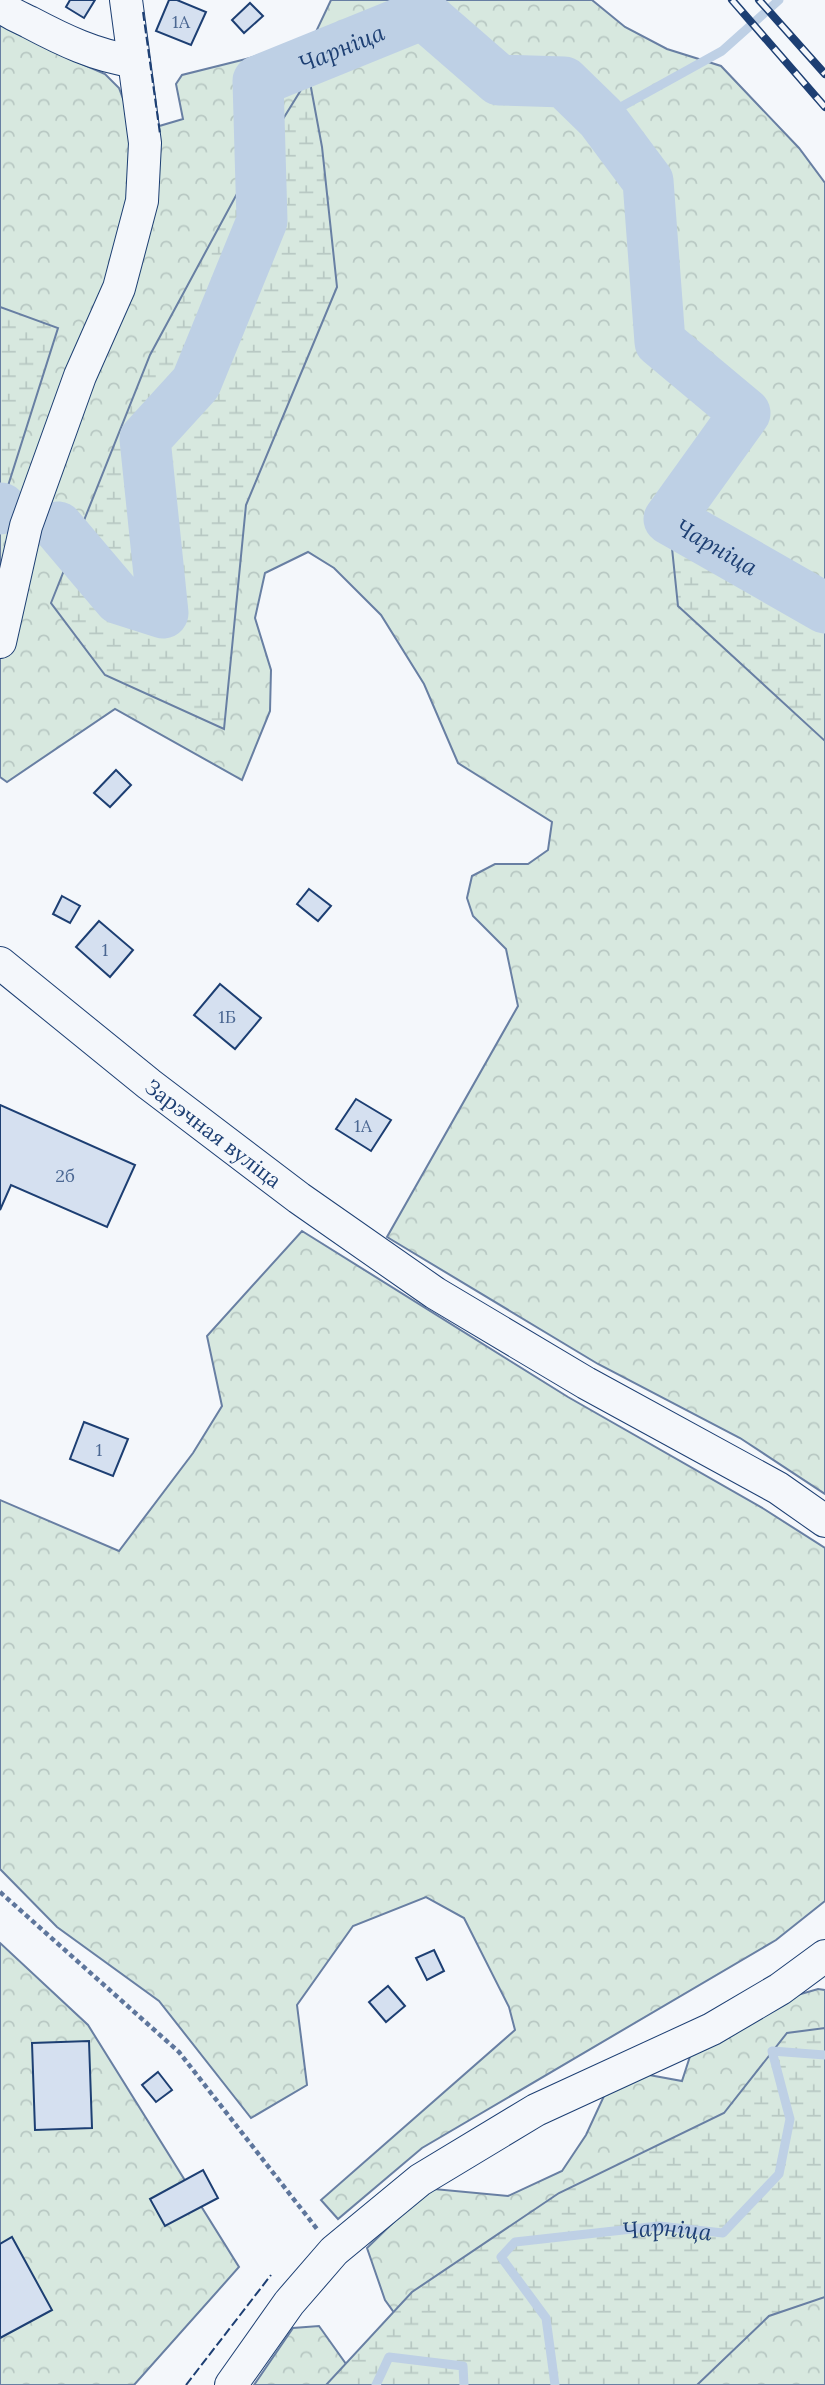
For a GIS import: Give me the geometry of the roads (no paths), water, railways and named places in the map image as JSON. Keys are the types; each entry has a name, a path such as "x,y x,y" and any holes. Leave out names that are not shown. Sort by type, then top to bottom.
{"street":[{"path":"0,642 26,526 80,376 119,288 142,201 145,144 126,0"},
{"path":"0,5 56,37 113,58 133,61"},
{"name":"Зарэчная вуліца","path":"0,963 149,1084 299,1198 435,1293 586,1383 778,1488 825,1521"},
{"path":"231,2385 289,2303 334,2251 420,2180 536,2110 712,2029 780,1989 825,1956"}],"waterway":[{"path":"601,118 722,51 779,0"},
{"name":"Чарніца","path":"58,527 119,599 163,613 145,439 196,383 262,221 258,81 423,14 499,80 564,82 601,118 648,181 660,342 745,413 669,519 825,608"},
{"name":"Чарніца","path":"555,2385 546,2318 501,2257 515,2242 659,2226 723,2233 779,2174 790,2119 772,2051 825,2055"},
{"name":"Чарніца","path":"376,2385 389,2357 463,2366 464,2385"}],"railway":[{"path":"732,0 825,107"},
{"path":"759,0 825,74"}]}
